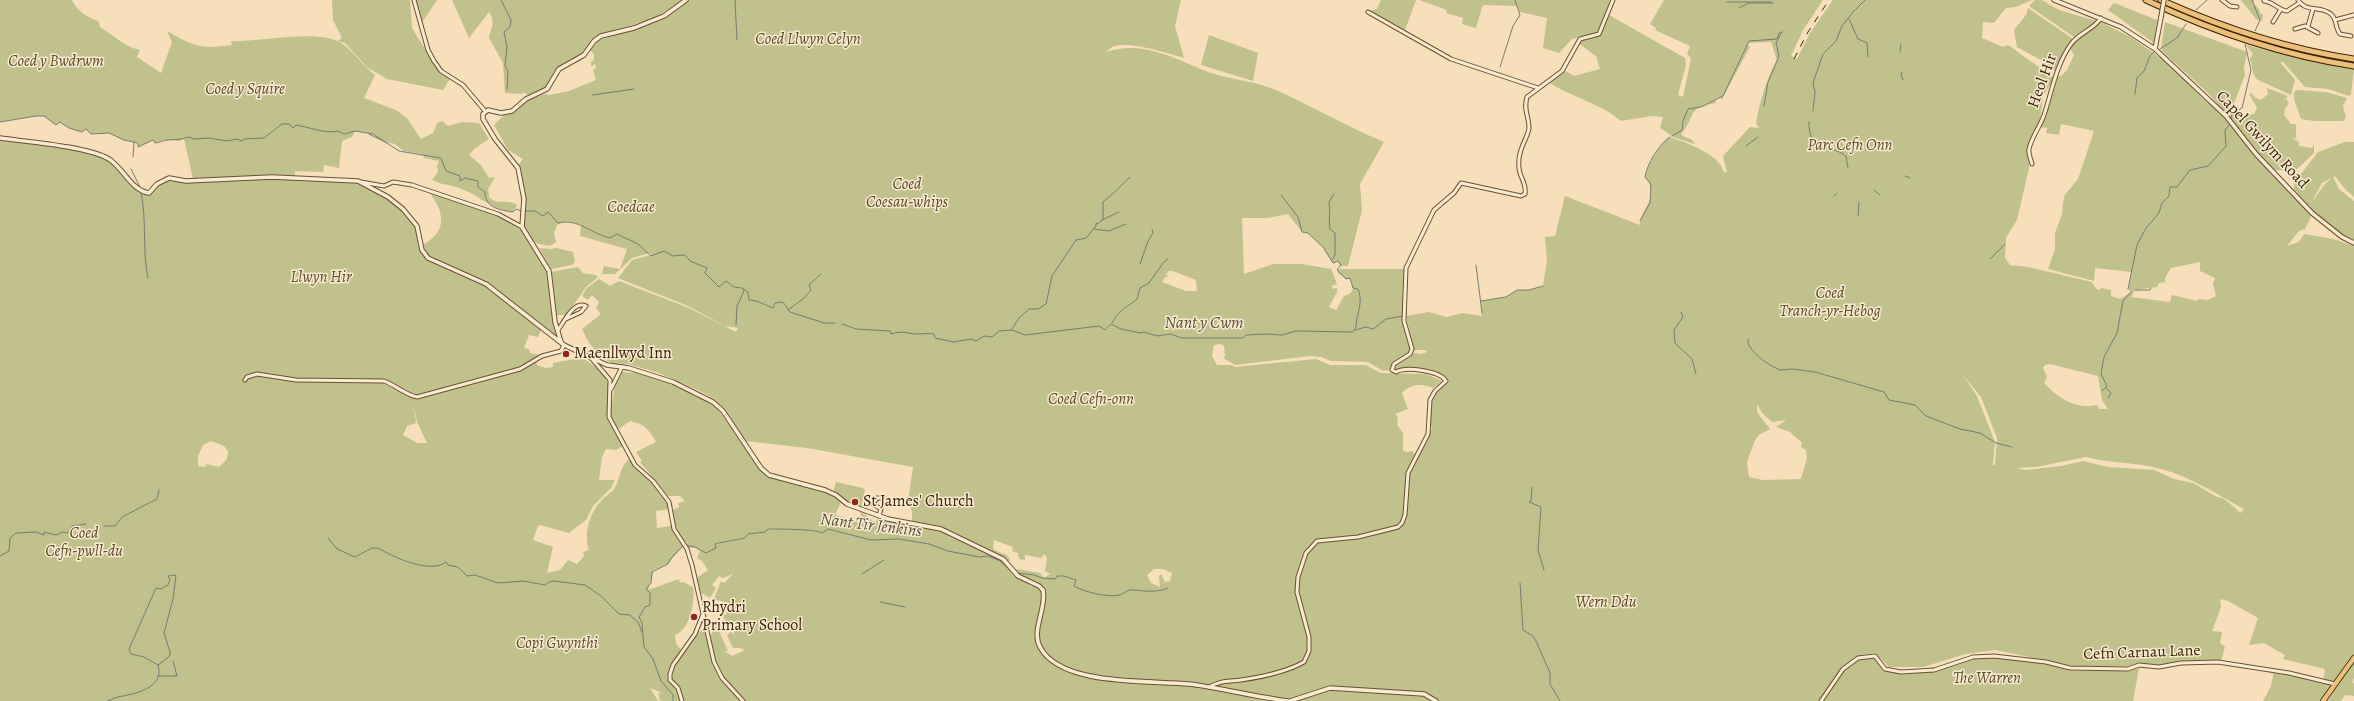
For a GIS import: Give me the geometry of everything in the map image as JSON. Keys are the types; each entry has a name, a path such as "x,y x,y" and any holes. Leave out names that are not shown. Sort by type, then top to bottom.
{"highway":[{"path":"2146,0 2199,23 2252,42 2301,55 2354,66"},
{"path":"2161,0 2250,35 2307,50 2354,59"}],"main road":[{"path":"2324,701 2353,661"}],"street":[{"path":"414,0 428,50 434,60 441,71 463,85 484,112 483,119 495,139 518,168 524,199 522,227"},
{"path":"484,112 512,111 526,98 548,89 559,70 584,55 594,41 601,36 634,28 664,16 686,0"},
{"path":"1209,687 1220,682 1245,679 1281,671 1297,666 1307,658 1309,637 1298,599 1297,586 1304,557 1310,546 1317,541 1358,537 1398,527 1404,519 1407,478 1428,434 1430,400 1435,391 1446,381 1430,371 1403,369 1396,372 1392,370 1394,364 1410,354 1412,349 1404,321 1404,274 1434,210 1454,193 1461,183 1521,196 1525,194 1526,185 1518,168 1522,144 1529,129 1525,104 1527,97 1562,71 1580,39 1598,35 1602,31 1613,0"},
{"name":"Capel Gwilym Road","path":"2054,0 2065,6 2100,18 2126,30 2155,49 2226,116 2256,154 2312,213 2342,237 2354,243"},
{"path":"2155,49 2164,0"},
{"path":"2222,0 2230,6 2237,7"},
{"path":"2264,1 2274,3 2281,9 2290,10 2298,1 2305,8 2326,11 2335,20 2340,34 2351,36"},
{"path":"2273,22 2281,9"},
{"path":"2308,26 2312,17 2313,9"},
{"path":"1368,12 1451,59 1538,88"},
{"path":"2335,20 2354,15"},
{"name":"Heol Hir","path":"2032,164 2029,151 2032,138 2044,114 2049,94 2062,59 2075,39 2089,31 2100,18"},
{"path":"2295,29 2308,26 2318,33"},
{"path":"0,138 58,146 102,156 114,163 140,190 149,193 157,184 169,178 186,181 272,177 358,181 384,186 393,182 412,185 488,211 522,227 549,271 558,330 563,343 561,351 542,356 520,369 417,397 411,396 384,381 296,380 257,374 247,377 245,380"},
{"path":"358,181 388,197 403,209 417,226 422,250 428,258 486,284 563,343 608,365 622,367 673,382 714,402 723,411 767,474 825,490 836,495 847,504 879,516 942,529 1003,559 1018,576 1039,586 1044,594 1038,640 1043,651 1061,666 1081,674 1103,679 1175,683 1209,687 1289,701 1330,688 1424,694 1436,701"},
{"path":"558,330 573,308 579,305 586,306 581,312 566,319"},
{"path":"591,357 607,376 611,390 609,417 622,438 634,466 653,481 669,502 674,529 686,548 692,565 712,656 717,670 726,683 743,701"},
{"path":"611,390 622,367"},
{"path":"879,516 881,509 874,504 877,498 884,498"},
{"path":"682,701 678,688 670,680 670,674 673,665 695,634 703,614"},
{"name":"Cefn Carnau Lane","path":"1821,701 1847,666 1858,658 1873,655 1878,658 1885,669 1892,671 1940,670 1973,657 1994,656 2046,662 2070,668 2128,669 2139,665 2159,667 2181,663 2218,662 2289,673 2335,684"},
{"path":"1220,682 1228,691"},
{"path":"2326,683 2330,691"}],"green space":[{"path":"0,0 72,0 80,11 99,22 100,27 124,44 140,50 137,57 161,73 172,42 167,31 191,44 205,47 232,45 231,41 306,36 334,40 344,45 375,75 364,98 396,110 407,118 421,139 433,133 437,123 442,121 448,126 462,122 479,123 489,139 474,149 469,155 481,165 489,178 495,177 488,189 489,197 495,201 510,202 517,205 513,212 504,210 497,208 466,191 435,182 432,180 438,172 437,166 439,161 424,158 423,154 404,151 395,144 383,141 373,134 355,131 352,137 342,141 339,168 324,165 323,172 295,171 295,177 290,175 193,179 184,139 180,141 165,140 155,143 153,140 138,147 138,143 124,140 109,133 91,134 86,129 82,132 69,128 60,122 56,125 44,116 0,122"},
{"path":"332,0 410,0 412,28 438,70 450,79 443,90 387,79 367,67 345,43 338,41 342,38 333,20"},
{"path":"416,0 437,0 423,21 421,21"},
{"path":"452,0 683,0 655,18 599,35 584,53 557,69 547,87 528,96 524,92 522,94 505,93 503,63 489,38 493,22 489,12 469,38"},
{"path":"687,0 1181,0 1175,26 1184,58 1131,45 1112,47 1107,52 1131,48 1144,49 1168,55 1211,73 1271,88 1384,142 1360,184 1362,210 1348,266 1340,266 1338,261 1333,263 1323,247 1308,233 1302,232 1288,214 1268,218 1242,218 1244,274 1273,264 1301,264 1331,269 1337,284 1332,286 1333,289 1337,288 1337,292 1329,307 1336,310 1344,296 1351,293 1353,288 1350,278 1346,279 1338,273 1338,269 1404,269 1404,326 1412,349 1408,355 1395,365 1413,353 1421,354 1427,352 1426,350 1414,350 1406,316 1429,312 1446,317 1463,313 1482,316 1481,301 1506,297 1517,290 1529,290 1543,286 1547,260 1545,237 1555,236 1565,196 1640,225 1643,213 1651,197 1650,185 1645,177 1654,156 1668,137 1700,149 1715,159 1723,171 1727,173 1723,156 1750,127 1759,128 1756,123 1762,99 1777,60 1771,42 1747,43 1750,47 1722,99 1720,97 1715,100 1716,103 1699,108 1692,114 1689,123 1681,134 1692,140 1695,144 1675,138 1660,128 1663,117 1652,116 1621,121 1595,105 1550,83 1566,71 1574,76 1600,69 1596,56 1578,43 1584,39 1599,36 1609,15 1685,58 1686,65 1678,95 1683,97 1691,58 1687,54 1690,46 1655,30 1656,28 1650,24 1664,0 1823,0 1803,30 1791,56 1797,59 1810,33 1833,0 2032,0 2016,7 2006,8 1994,23 1983,22 1982,38 2003,47 2008,45 2054,78 2043,96 2040,119 2031,139 2028,151 2030,164 2017,220 2006,238 2005,258 2010,265 2028,267 2092,282 2096,289 2100,290 2101,288 2111,290 2111,296 2120,299 2131,292 2128,289 2132,272 2095,268 2094,281 2048,269 2055,249 2055,233 2062,214 2064,196 2078,179 2094,131 2061,124 2059,135 2046,133 2047,128 2041,127 2058,76 2061,76 2067,70 2074,55 2070,48 2075,40 2101,22 2132,38 2169,64 2202,98 2225,116 2257,157 2312,214 2305,229 2299,231 2287,246 2299,242 2304,234 2333,239 2354,246 2354,678 2352,683 2354,683 2354,696 2345,695 2341,701 2263,701 2271,686 2274,672 2294,675 2323,684 2325,669 2283,659 2285,655 2264,643 2249,645 2258,618 2228,601 2220,599 2221,607 2212,631 2222,632 2220,643 2225,647 2221,661 2181,662 2157,666 2140,663 2128,666 2074,666 1995,650 1966,654 1923,667 1889,667 1875,653 1860,655 1860,658 1875,656 1885,669 1901,672 1940,670 1962,660 1994,656 2046,664 2071,671 2126,671 2139,668 2133,701 660,701 658,692 662,695 660,692 650,688 658,701 0,701 0,138 72,148 99,155 109,159 119,167 138,188 149,193 157,184 169,178 186,181 272,177 358,181 388,197 403,209 417,226 425,255 451,269 451,271 484,285 541,330 538,337 529,335 524,348 529,349 530,353 540,355 518,369 418,397 431,395 520,370 536,361 537,365 546,368 553,367 553,363 580,358 586,360 603,373 609,386 607,419 623,446 616,450 606,449 602,457 599,480 615,480 611,488 593,506 586,520 569,533 540,525 538,526 533,540 553,547 547,573 560,570 568,560 577,564 584,556 583,552 589,550 587,544 587,530 591,516 598,504 613,490 623,466 629,459 639,471 664,494 668,501 670,509 656,511 657,528 671,526 683,546 668,564 654,570 648,590 679,579 680,583 683,582 693,587 691,614 685,627 675,635 676,643 683,653 695,635 702,630 707,636 711,653 708,635 712,634 714,625 717,627 728,651 724,651 732,656 745,650 733,648 727,635 731,632 735,635 730,622 725,621 723,614 726,615 730,604 714,599 721,581 724,583 733,574 723,578 719,576 712,585 716,588 710,598 701,593 697,578 708,570 702,561 697,558 700,551 695,548 686,548 684,544 688,542 684,542 676,531 673,510 679,507 678,503 685,501 680,496 668,496 640,462 642,461 636,452 656,442 648,430 643,426 630,421 619,429 610,417 615,384 622,372 655,376 701,395 711,402 722,415 764,474 833,494 841,502 835,515 863,522 860,511 874,522 877,520 879,515 893,522 937,529 988,552 939,526 912,521 912,512 908,501 913,467 807,448 746,441 725,409 714,399 659,373 628,364 613,363 605,360 589,343 582,329 601,314 596,308 599,302 592,295 588,300 582,296 587,288 599,279 610,286 619,281 689,308 736,332 738,328 725,326 688,306 618,278 632,260 651,255 650,253 632,258 615,274 602,274 604,266 620,269 627,249 580,236 581,225 566,221 557,225 554,233 556,242 550,246 532,241 528,236 524,218 524,185 518,166 523,159 508,150 494,125 505,114 515,111 527,100 545,94 549,95 569,91 596,80 593,70 596,68 595,64 591,67 591,62 594,60 594,54 590,50 599,40 660,20","holes":["2200,262 2200,271 2215,278 2213,283 2216,296 2208,300 2198,299 2197,301 2172,295 2170,302 2131,297 2135,290 2157,287 2159,283 2165,282 2165,278 2171,268","1168,271 1173,271 1196,280 1197,291 1186,291 1162,282 1165,277 1169,277 1166,275","1220,344 1224,346 1225,356 1223,358 1235,365 1310,356 1321,357 1331,361 1368,362 1383,371 1389,370 1395,365 1394,370 1404,367 1420,370 1430,369 1449,381 1437,390 1431,399 1429,415 1432,429 1418,457 1412,451 1403,451 1403,433 1397,425 1398,417 1395,414 1408,409 1402,393 1405,390 1416,385 1424,385 1433,388 1442,381 1426,374 1380,373 1366,365 1330,365 1316,359 1234,367 1233,365 1217,365 1212,356 1214,345","2050,364 2098,376 2102,400 2108,409 2099,409 2097,405 2082,406 2068,402 2061,398 2044,383 2047,377 2043,368 2045,365","251,373 296,379 384,381 416,397 408,396 385,382 296,381 257,375 243,380","1963,375 1981,397 1997,438 1995,465 1993,465 1995,442 1977,396","1757,404 1762,413 1772,422 1786,420 1776,427 1790,432 1802,443 1801,447 1806,450 1807,458 1801,479 1763,480 1749,477 1747,462 1755,440 1759,435 1770,429 1757,412","414,406 417,422 427,443 417,443 403,435 407,426 416,423","211,441 224,446 228,451 227,459 219,467 206,464 205,467 198,466 198,456 203,445","2086,457 2145,465 2165,470 2189,479 2244,509 2241,513 2223,498 2217,497 2193,483 2174,479 2154,470 2108,467 2083,461 2061,466 2026,470 2016,468 2036,467","994,540 1013,547 1012,551 1018,553 1019,559 1025,560 1025,555 1041,558 1044,554 1047,558 1045,571 1050,574 1044,578 1040,573 1017,569 1016,571 1022,577 1036,582 1036,586 1033,584 1030,587 1030,584 1018,578 1006,563 1010,560 1008,556 993,549","1154,569 1163,569 1172,573 1170,581 1165,582 1161,574 1159,576 1160,587 1151,583 1147,575"]},
{"path":"1381,0 1416,0 1405,30 1370,11 1377,9"},
{"path":"1419,0 1610,0 1602,27 1599,32 1572,39 1559,53 1543,48 1547,18 1520,12 1517,6 1484,5 1482,7 1476,28 1462,24 1463,18 1446,13 1447,10"},
{"path":"2035,0 2042,0 2059,10 2096,21 2074,37 2029,6"},
{"path":"2241,0 2254,0 2253,3 2259,9 2260,13 2263,14 2262,21 2256,19"},
{"path":"2114,3 2157,20 2154,43 2108,10"},
{"path":"2028,8 2073,39 2064,50 2055,71 2041,60 2017,47 2014,30 2026,15"},
{"path":"2165,22 2247,52 2244,68 2245,75 2231,111 2227,115 2208,93 2163,52 2161,48"},
{"path":"1209,35 1258,53 1253,81 1201,65"},
{"path":"2246,45 2318,63 2354,69 2351,94 2349,96 2328,89 2305,87 2283,62 2280,62 2295,80 2291,95 2258,80 2254,76 2250,59 2253,54"},
{"path":"2267,88 2288,96 2286,98 2289,104 2285,108 2284,115 2291,124 2296,124 2296,138 2293,139 2299,142 2299,146 2312,148 2314,144 2314,153 2295,171 2274,170 2258,154 2228,115 2232,112 2235,115 2254,114 2257,108 2249,94 2251,93 2256,98 2261,100 2268,94"},
{"path":"2297,90 2326,92 2347,98 2343,106 2346,118 2343,121 2314,121 2301,119 2294,99 2294,92"},
{"path":"2345,142 2354,142 2354,197 2345,189 2335,176 2333,177 2339,189 2354,201 2354,240 2342,235 2324,222 2308,207 2311,204 2308,206 2294,190 2294,183 2318,152","holes":["2333,177 2325,184 2311,203 2322,183"]},
{"path":"430,193 502,217 522,231 548,272 557,336 487,283 429,257 423,245 431,240 436,234 440,228 441,222 439,208"},
{"path":"539,248 557,248 573,252 575,262 572,265 551,269"},
{"path":"578,267 583,273 596,275 598,277 586,287 567,315 556,315 551,272"},
{"path":"836,482 863,488 865,490 861,508 848,504 833,493"}],"waterway":[{"path":"501,0 511,20 510,27 504,32 507,47 505,66 508,71 507,89"},
{"path":"735,0 737,40"},
{"path":"1500,67 1513,26 1520,15 1515,0"},
{"path":"1813,111 1815,92 1813,83 1823,54 1836,41 1842,26 1865,0"},
{"path":"2196,10 2207,0"},
{"path":"2252,0 2260,20 2255,31"},
{"path":"1727,2 1771,2"},
{"path":"1739,8 1749,3 1773,3"},
{"path":"1849,19 1858,39 1867,43 1868,57"},
{"path":"2160,49 2177,38 2186,24"},
{"path":"1764,106 1768,82 1779,56 1776,43 1782,32"},
{"path":"1672,136 1682,130 1683,121 1688,109 1701,107 1723,96 1749,41 1777,39 1779,33 1782,32"},
{"path":"1900,52 1901,44"},
{"path":"2231,119 2232,114 2242,108 2251,70 2245,44"},
{"path":"2135,94 2137,78 2144,71 2150,56 2154,52"},
{"path":"1902,72 1901,75 1903,80"},
{"path":"592,95 634,89"},
{"path":"0,122 44,116 56,125 60,122 69,128 82,132 86,129 91,134 109,133 124,140 138,143 138,147 153,140 157,143 166,140 188,137 195,139 209,138 227,141 237,139 242,141 244,139 264,138 282,124 289,124 293,128 296,125 322,131 338,131 344,134 355,131 373,134 399,151 441,158 446,171 460,176 460,181 465,178 478,181 478,187 485,192 490,205 513,212 516,209 521,211"},
{"path":"1809,122 1810,132 1816,143 1840,152 1846,156 1848,168"},
{"path":"2128,289 2137,245 2146,228 2159,213 2162,203 2169,196 2170,187 2177,187 2190,170 2208,166 2226,146 2225,130 2230,124"},
{"path":"369,134 387,143"},
{"path":"1640,221 1650,203 1651,184 1645,177 1646,172 1658,149 1670,137"},
{"path":"1746,146 1758,137"},
{"path":"133,157 134,143"},
{"path":"131,169 141,189"},
{"path":"1905,176 1910,178"},
{"path":"1012,329 1019,318 1029,309 1038,309 1046,304 1052,276 1076,240 1086,238 1096,226 1096,223 1098,224 1103,219 1103,202 1130,177"},
{"path":"1874,190 1880,195"},
{"path":"141,192 144,213 145,257 148,278"},
{"path":"1834,196 1837,193"},
{"path":"1332,260 1335,255 1335,233 1330,229 1329,202 1334,194"},
{"name":"Nant y Cwm","path":"842,324 856,329 890,331 891,334 902,332 914,334 934,334 935,338 954,342 971,339 976,341 984,336 992,337 999,331 1012,330 1025,335 1099,326 1105,330 1111,324 1121,329 1140,333 1144,332 1157,336 1171,334 1181,338 1243,338 1246,335 1282,335 1296,331 1353,332 1356,327 1360,304 1360,294 1358,289 1353,288 1350,278 1346,279 1337,270 1341,265 1338,261 1333,263 1323,247 1308,233 1302,232 1298,217 1281,195"},
{"path":"1858,216 1859,202"},
{"name":"Nant y Cwm","path":"525,211 535,211 543,216 548,212 558,223 565,222 578,224 610,238 617,234 638,244 651,256 664,251 673,256 685,255 690,261 707,268 705,273 719,287 726,281 733,286 742,288 748,292 749,300 773,308 775,303 783,302 790,312 824,323 835,323"},
{"path":"1102,220 1119,212"},
{"path":"1094,229 1109,231 1126,224"},
{"path":"1140,264 1148,241 1153,233 1152,229"},
{"path":"1990,259 2005,244"},
{"path":"1112,323 1121,311 1137,299 1140,288 1149,283 1163,263 1168,259"},
{"path":"1476,265 1482,313"},
{"path":"788,310 804,298 811,290 809,285 821,274"},
{"path":"1481,301 1506,297 1517,290 1529,290 1543,286"},
{"path":"2135,290 2150,290 2151,288"},
{"name":"Nant y Cwm","path":"736,325 737,306 744,291 743,289"},
{"path":"2102,391 2107,386 2101,374 2104,357 2117,333 2123,301 2131,292"},
{"path":"1681,312 1683,317 1674,330 1675,343 1692,359 1696,374"},
{"path":"1355,330 1366,327 1373,329 1386,319 1403,316"},
{"path":"1748,339 1748,344 1760,358 1780,370 1793,369 1815,372 1884,392 1889,400 1915,405 1926,416 1960,429 1980,433 1996,443 2012,447"},
{"path":"2106,388 2111,393 2108,398"},
{"path":"1532,487 1531,501 1529,502 1541,507 1538,550 1544,570"},
{"path":"104,526 115,526 122,517 157,499 159,490"},
{"path":"0,556 9,551 10,538 16,533 36,532 44,535 44,532 56,535 62,532 68,533 72,526 86,524"},
{"name":"Nant Tir Jenkins","path":"686,546 693,546 706,553 716,548 715,544 745,538 748,534 765,532 768,529 805,530 822,533 828,529 871,540 899,539 929,544 948,551 979,557 988,556 1000,561 1012,572"},
{"path":"328,538 337,549 355,557 372,548 378,548 412,563 431,566 446,562 448,565 458,567 467,576 475,575 498,583 523,581 545,585 554,581 585,585 601,596 619,614 630,615 638,622 642,632"},
{"name":"Nant Tir Jenkins","path":"673,701 673,695 661,681 653,659 644,647 642,623 639,617 645,607 650,605 650,593 646,589 651,583 652,572 668,564 671,558 683,546"},
{"path":"862,574 884,560"},
{"name":"Nant Tir Jenkins","path":"1017,573 1055,579 1057,576 1064,576 1076,580 1074,586 1078,588 1097,594 1110,596 1120,595 1130,590 1155,591 1168,588"},
{"path":"107,701 116,697 139,692 146,689 157,680 159,673 158,665 170,656 164,633 173,599 176,575 168,576 170,580 168,585 161,589 156,588 129,649 131,654 144,657 158,665"},
{"path":"1520,583 1523,630 1533,636 1536,641 1550,673 1550,684 1560,701"},
{"path":"880,602 905,607"},
{"path":"158,676 177,676 173,661"}],"railway":[{"path":"1794,59 1808,32 1829,0"}],"place":[{"name":"Maenllwyd Inn","path":"566,354"},
{"name":"St James' Church","path":"855,502"},
{"name":"Rhydri Primary School","path":"694,617"}],"park label":[{"name":"Coed Llwyn Celyn","path":"808,40"},
{"name":"Coed y Bwdrwm","path":"56,62"},
{"name":"Coed y Squire","path":"245,90"},
{"name":"Parc Cefn Onn","path":"1850,146"},
{"name":"Coed Coesau-whips","path":"907,194"},
{"name":"Coedcae","path":"631,208"},
{"name":"Llwyn Hir","path":"321,278"},
{"name":"Coed Tranch-yr-Hebog","path":"1830,303"},
{"name":"Coed Cefn-onn","path":"1091,400"},
{"name":"Coed Cefn-pwll-du","path":"84,543"},
{"name":"Wern Ddu","path":"1606,603"},
{"name":"Copi Gwynthi","path":"557,644"},
{"name":"The Warren","path":"1987,679"}]}
